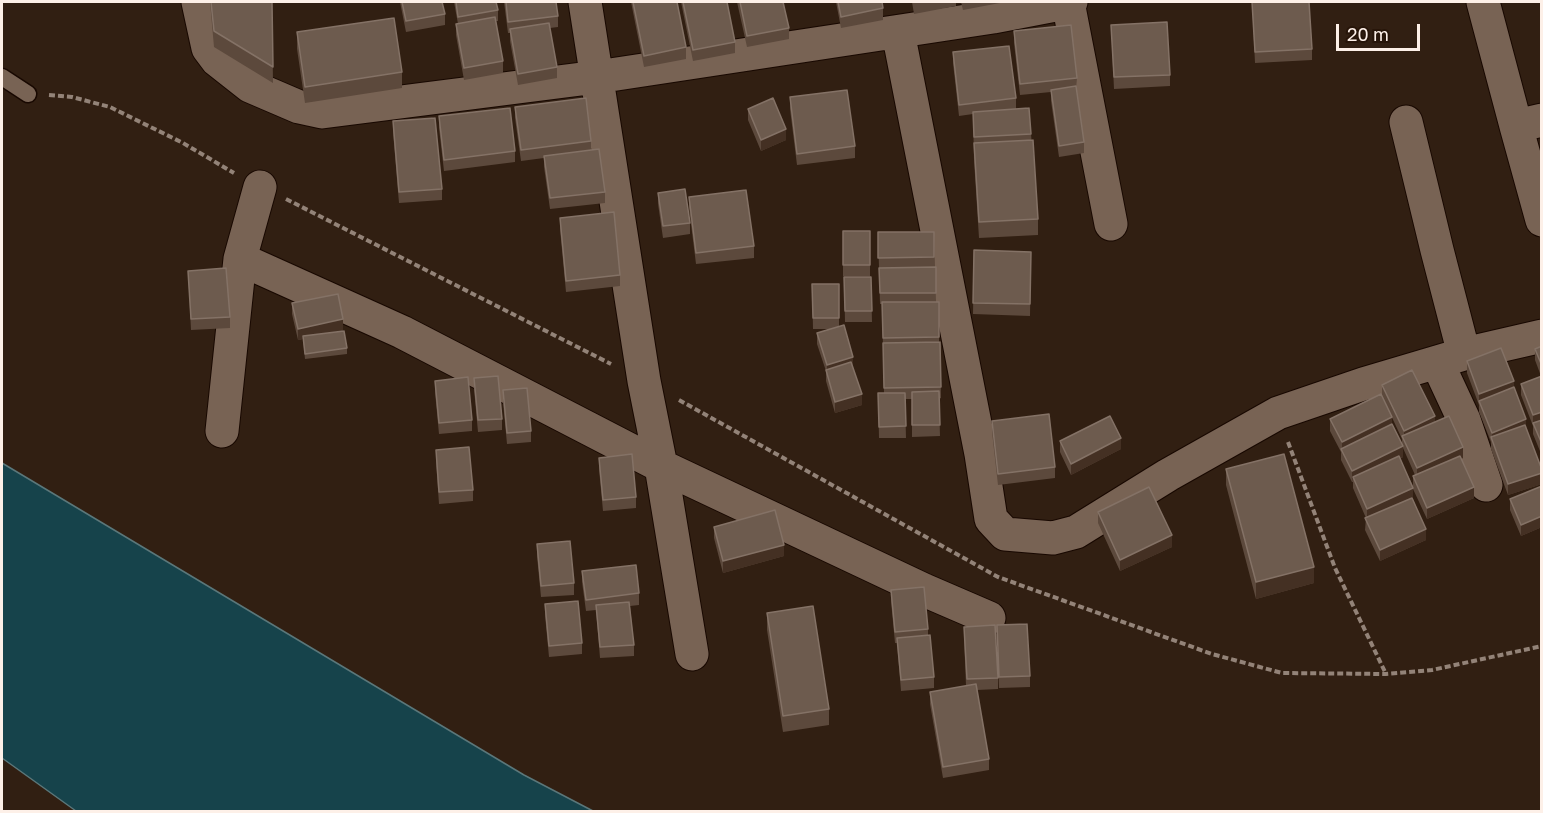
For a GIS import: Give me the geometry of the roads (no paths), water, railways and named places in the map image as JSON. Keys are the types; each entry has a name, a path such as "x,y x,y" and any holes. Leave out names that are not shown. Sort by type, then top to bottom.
{"street":[{"path":"198,2 208,48 217,60 250,86 314,111 597,77 993,17 1069,2 1111,224"},
{"path":"585,2 644,381 661,466 692,654"},
{"path":"1483,2 1529,123 1542,220"},
{"path":"898,32 981,454 991,519 1005,534 1053,538 1076,532 1168,475 1278,413 1363,384 1451,358 1542,336"},
{"path":"1406,122 1437,250 1451,358 1464,420 1486,485"},
{"path":"222,431 240,259 260,187"},
{"path":"240,259 402,332 661,466 924,590 989,618"}],"lane":[{"path":"2,77 28,94"}],"water":[{"path":"2,463 524,775 593,811 76,811 2,758"}]}
